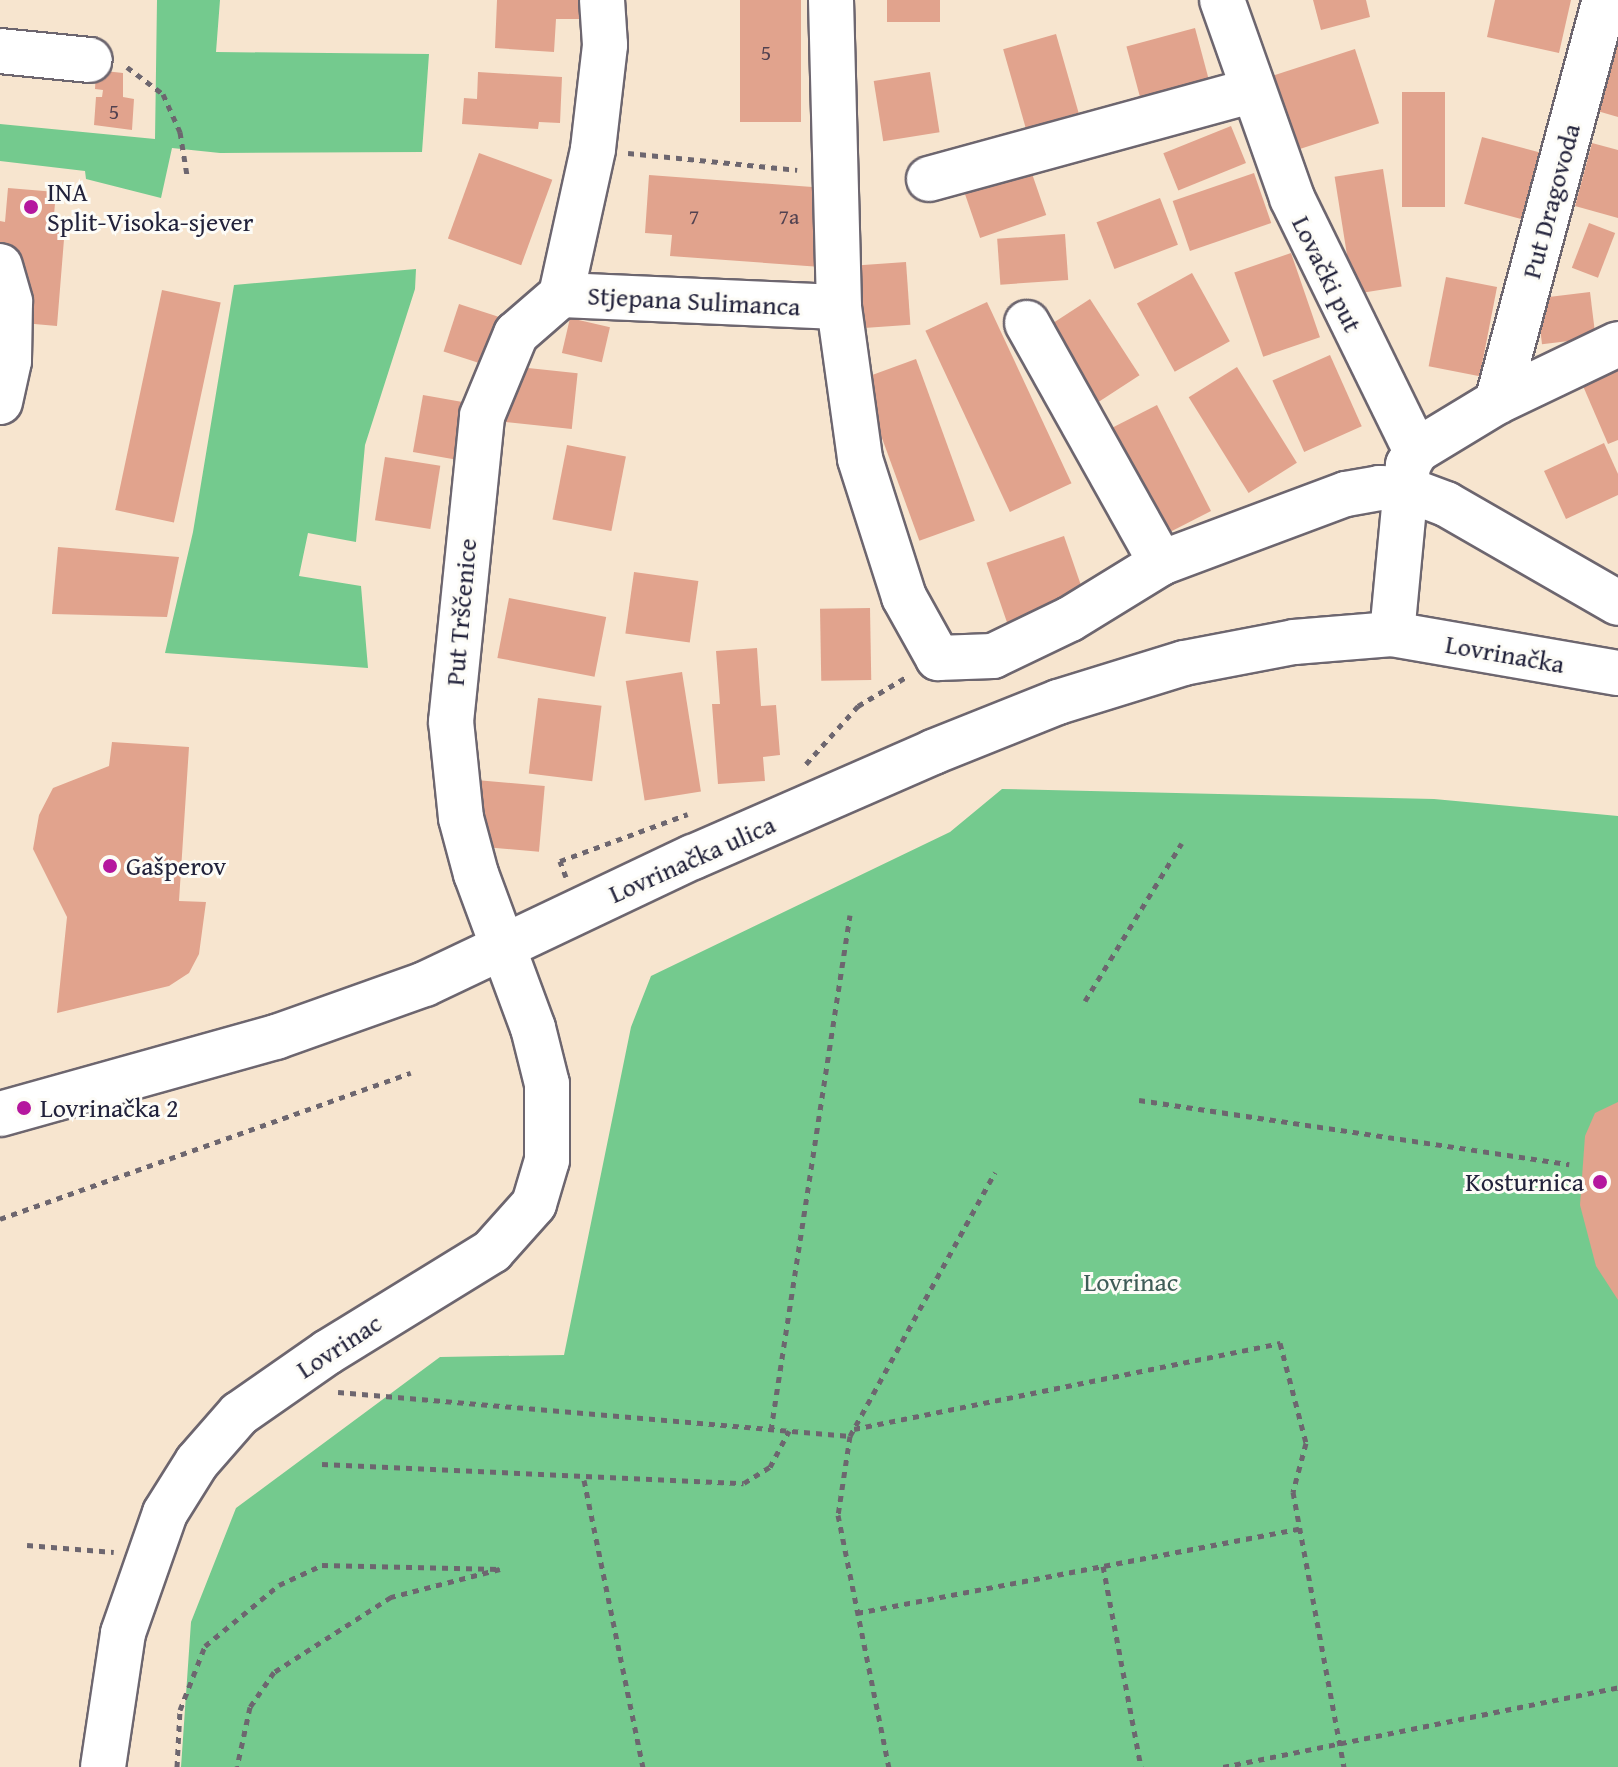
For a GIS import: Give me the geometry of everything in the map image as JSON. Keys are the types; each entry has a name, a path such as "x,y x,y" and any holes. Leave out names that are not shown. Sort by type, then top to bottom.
{"street":[{"name":"Stjepana Sulimanca","path":"602,0 605,45 593,149 561,295 839,307"},
{"name":"Stjepana Sulimanca","path":"831,0 839,307 860,459 904,597 938,658"},
{"name":"Lovački put","path":"1222,0 1251,91 1411,470"},
{"name":"Put Dragovoda","path":"1497,402 1605,0"},
{"path":"0,51 90,60"},
{"path":"929,179 1251,91"},
{"path":"0,266 10,302 9,361 0,402"},
{"name":"Put Trščenice","path":"502,950 461,818 451,722 464,565 482,416 516,334 561,295"},
{"path":"1027,323 1161,563"},
{"path":"938,658 993,656 1070,619 1161,563 1411,470 1497,402 1618,344"},
{"path":"1411,470 1494,528 1618,603"},
{"path":"1392,634 1411,470"},
{"name":"Lovrinačka ulica","path":"0,1114 276,1037 425,984 693,857 1058,702 1184,663 1294,642 1392,634"},
{"name":"Lovrinačka","path":"1392,634 1618,673"},
{"name":"Lovrinac","path":"103,1767 123,1633 165,1513 197,1462 239,1414 492,1251 534,1204 547,1160 547,1084 533,1028 502,950"}],"path":[{"path":"90,60 138,71 163,94 180,132 187,175"},
{"path":"593,149 834,174"},
{"path":"798,774 858,706 938,658"},
{"path":"570,889 560,861 694,812"},
{"path":"1085,1001 1182,843"},
{"path":"771,1430 850,915"},
{"path":"0,1219 411,1073"},
{"path":"1139,1100 1569,1164"},
{"path":"889,1767 838,1515 850,1436 995,1172"},
{"path":"854,1429 1280,1343 1306,1443 1293,1492 1344,1767"},
{"path":"329,1390 850,1436"},
{"path":"322,1464 584,1480 744,1483 770,1467 789,1431"},
{"path":"584,1480 643,1767"},
{"path":"857,1613 1299,1529"},
{"path":"27,1545 115,1552"},
{"path":"177,1767 180,1710 205,1646 279,1585 322,1565 500,1569 391,1597 274,1672 250,1707 237,1767"},
{"path":"1103,1566 1141,1767"},
{"path":"1223,1767 1618,1687"}],"green space":[{"path":"157,0 220,0 216,52 429,54 422,152 220,153 172,148 161,198 86,179 85,171 0,161 0,124 155,139"},
{"path":"416,269 415,289 365,445 356,542 308,533 299,576 361,586 368,668 165,653 193,532 234,285"},
{"name":"Lovrinac","path":"1002,789 1434,799 1618,816 1618,1767 181,1767 191,1622 236,1508 440,1357 564,1355 631,1027 651,976 950,832"}],"building":[{"path":"497,0 591,0 590,19 556,19 554,52 495,48"},
{"path":"740,0 801,0 801,122 740,122"},
{"path":"887,0 940,0 940,22 887,22"},
{"path":"1313,0 1366,0 1370,17 1321,30"},
{"path":"1495,0 1571,0 1559,53 1487,37"},
{"path":"1195,28 1211,87 1142,105 1126,46"},
{"path":"1056,34 1079,113 1026,128 1003,49"},
{"path":"1618,34 1618,117 1587,108"},
{"path":"1355,49 1379,123 1294,151 1270,77"},
{"path":"96,70 123,73 123,97 134,99 132,130 94,125 96,97 102,97 103,90 95,89"},
{"path":"478,72 562,77 560,123 539,122 538,129 462,124 464,98 477,99"},
{"path":"930,72 940,132 883,141 874,81"},
{"path":"1402,92 1445,92 1445,207 1402,207"},
{"path":"1231,126 1246,163 1178,190 1163,153"},
{"path":"1482,137 1541,153 1523,219 1464,204"},
{"path":"1592,143 1618,150 1618,218 1575,206"},
{"path":"479,153 552,180 521,265 448,239"},
{"path":"1029,165 1046,215 980,238 963,188"},
{"path":"1383,169 1402,287 1353,294 1335,177"},
{"path":"1254,173 1271,223 1190,251 1173,201"},
{"path":"649,175 826,188 821,267 670,256 672,235 645,233"},
{"path":"8,188 56,192 53,226 65,227 57,326 0,321 0,221 5,222"},
{"path":"1160,198 1178,245 1114,269 1097,222"},
{"path":"1589,223 1615,233 1598,278 1572,268"},
{"path":"1065,234 1068,280 1000,285 997,239"},
{"path":"1291,253 1320,337 1263,357 1234,273"},
{"path":"906,262 910,325 861,328 856,265"},
{"path":"1192,273 1230,341 1175,372 1137,304"},
{"path":"1446,277 1497,287 1480,376 1429,366"},
{"path":"162,290 221,302 174,523 115,510"},
{"path":"1590,292 1596,338 1542,344 1536,299"},
{"path":"1090,299 1140,375 1089,408 1040,332"},
{"path":"987,302 1072,483 1010,512 925,331"},
{"path":"459,304 508,320 493,368 444,352"},
{"path":"570,318 610,327 602,362 562,353"},
{"path":"1330,355 1362,426 1304,452 1272,381"},
{"path":"916,359 975,521 919,541 861,379"},
{"path":"1618,363 1618,440 1608,444 1580,379"},
{"path":"509,366 578,373 572,429 503,422"},
{"path":"1237,367 1297,463 1249,493 1189,397"},
{"path":"423,395 475,404 465,461 413,452"},
{"path":"1157,405 1211,511 1150,542 1096,436"},
{"path":"1604,443 1618,474 1618,495 1566,519 1544,471"},
{"path":"567,445 626,456 611,531 552,520"},
{"path":"385,457 440,466 430,529 375,520"},
{"path":"1064,536 1086,601 1009,628 986,563"},
{"path":"58,547 179,557 167,617 52,614"},
{"path":"634,572 698,581 690,642 625,633"},
{"path":"509,598 606,617 595,677 497,658"},
{"path":"870,608 871,680 821,681 820,609"},
{"path":"757,648 761,706 776,705 780,755 763,757 765,781 718,784 712,704 720,704 716,651"},
{"path":"682,672 701,792 645,800 626,681"},
{"path":"538,698 602,706 592,781 529,773"},
{"name":"Gašperov","path":"112,742 189,747 179,901 206,902 199,954 189,973 169,986 57,1013 67,917 33,849 39,815 53,788 109,766"},
{"path":"476,780 545,786 539,852 470,846"},
{"name":"Kosturnica","path":"1618,1102 1618,1300 1596,1266 1580,1205 1585,1136 1595,1113"}],"place":[{"name":"INA Split-Visoka-sjever","path":"31,207"},
{"name":"Gašperov","path":"110,866"},
{"name":"Lovrinačka 2","path":"24,1108"},
{"name":"Kosturnica","path":"1600,1182"}]}
